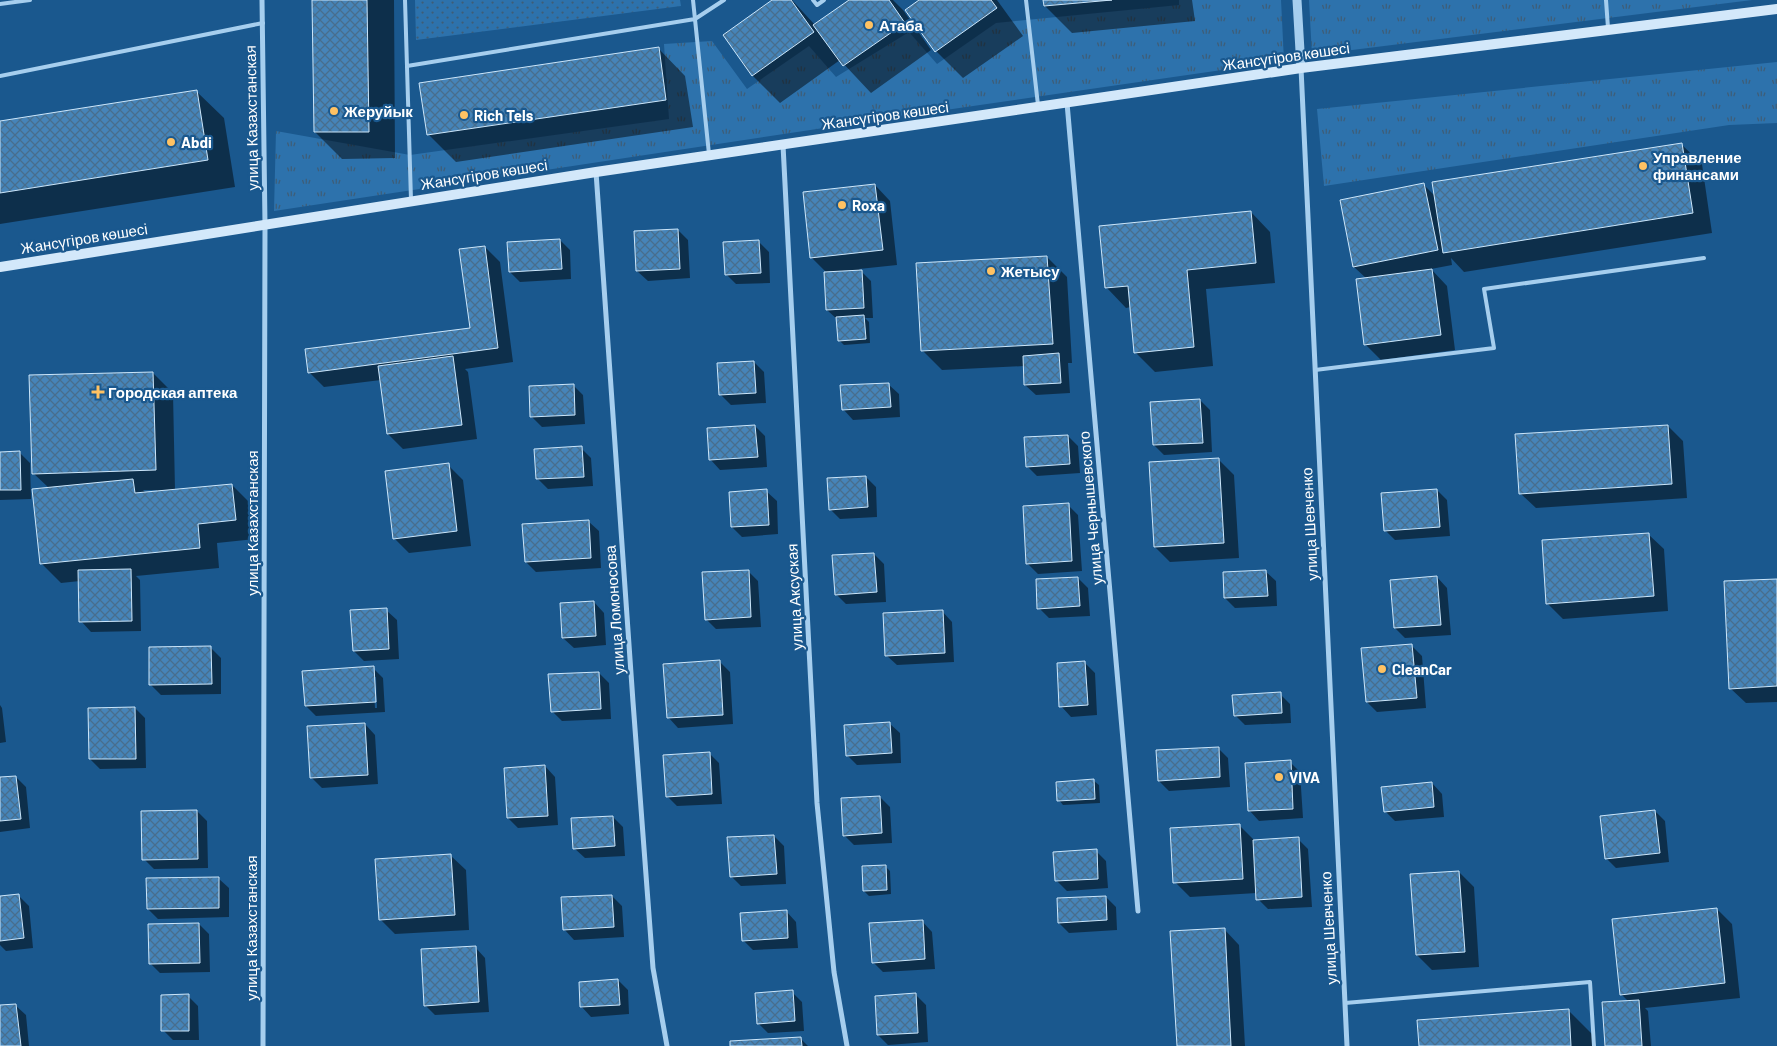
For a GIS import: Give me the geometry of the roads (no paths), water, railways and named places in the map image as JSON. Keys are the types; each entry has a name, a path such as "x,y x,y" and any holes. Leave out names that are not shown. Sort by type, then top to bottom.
{"main road":[{"name":"Жансүгіров көшесі","path":"0,267 596,172 1301,68 1777,9"}],"street":[{"name":"улица Казахстанская","path":"262,0 265,224 263,1046"},
{"name":"улица Шевченко","path":"1297,0 1347,1046"},
{"name":"улица Чернышевского","path":"1067,103 1138,911"},
{"name":"улица Аксуская","path":"783,145 818,803 834,972 847,1046"},
{"name":"улица Ломоносова","path":"596,172 632,702 653,968 667,1046"}],"lane":[{"path":"0,4 30,0"},
{"path":"405,0 411,201"},
{"path":"693,0 709,155"},
{"path":"407,66 695,19 724,0"},
{"path":"813,0 817,5 824,0"},
{"path":"1026,0 1038,107"},
{"path":"1606,0 1609,30"},
{"path":"0,76 263,24"},
{"path":"1316,370 1494,348 1484,290 1704,258"},
{"path":"1345,1003 1590,982 1594,1046"}],"place":[{"name":"Атаба","path":"869,25"},
{"name":"Жеруйык","path":"334,111"},
{"name":"Rich Tels","path":"464,115"},
{"name":"Abdi","path":"171,142"},
{"name":"Управление финансами","path":"1643,166"},
{"name":"Roxa","path":"842,205"},
{"name":"Жетысу","path":"991,271"},
{"name":"Городская аптека","path":"98,392"},
{"name":"CleanCar","path":"1382,669"},
{"name":"VIVA","path":"1279,777"}]}
